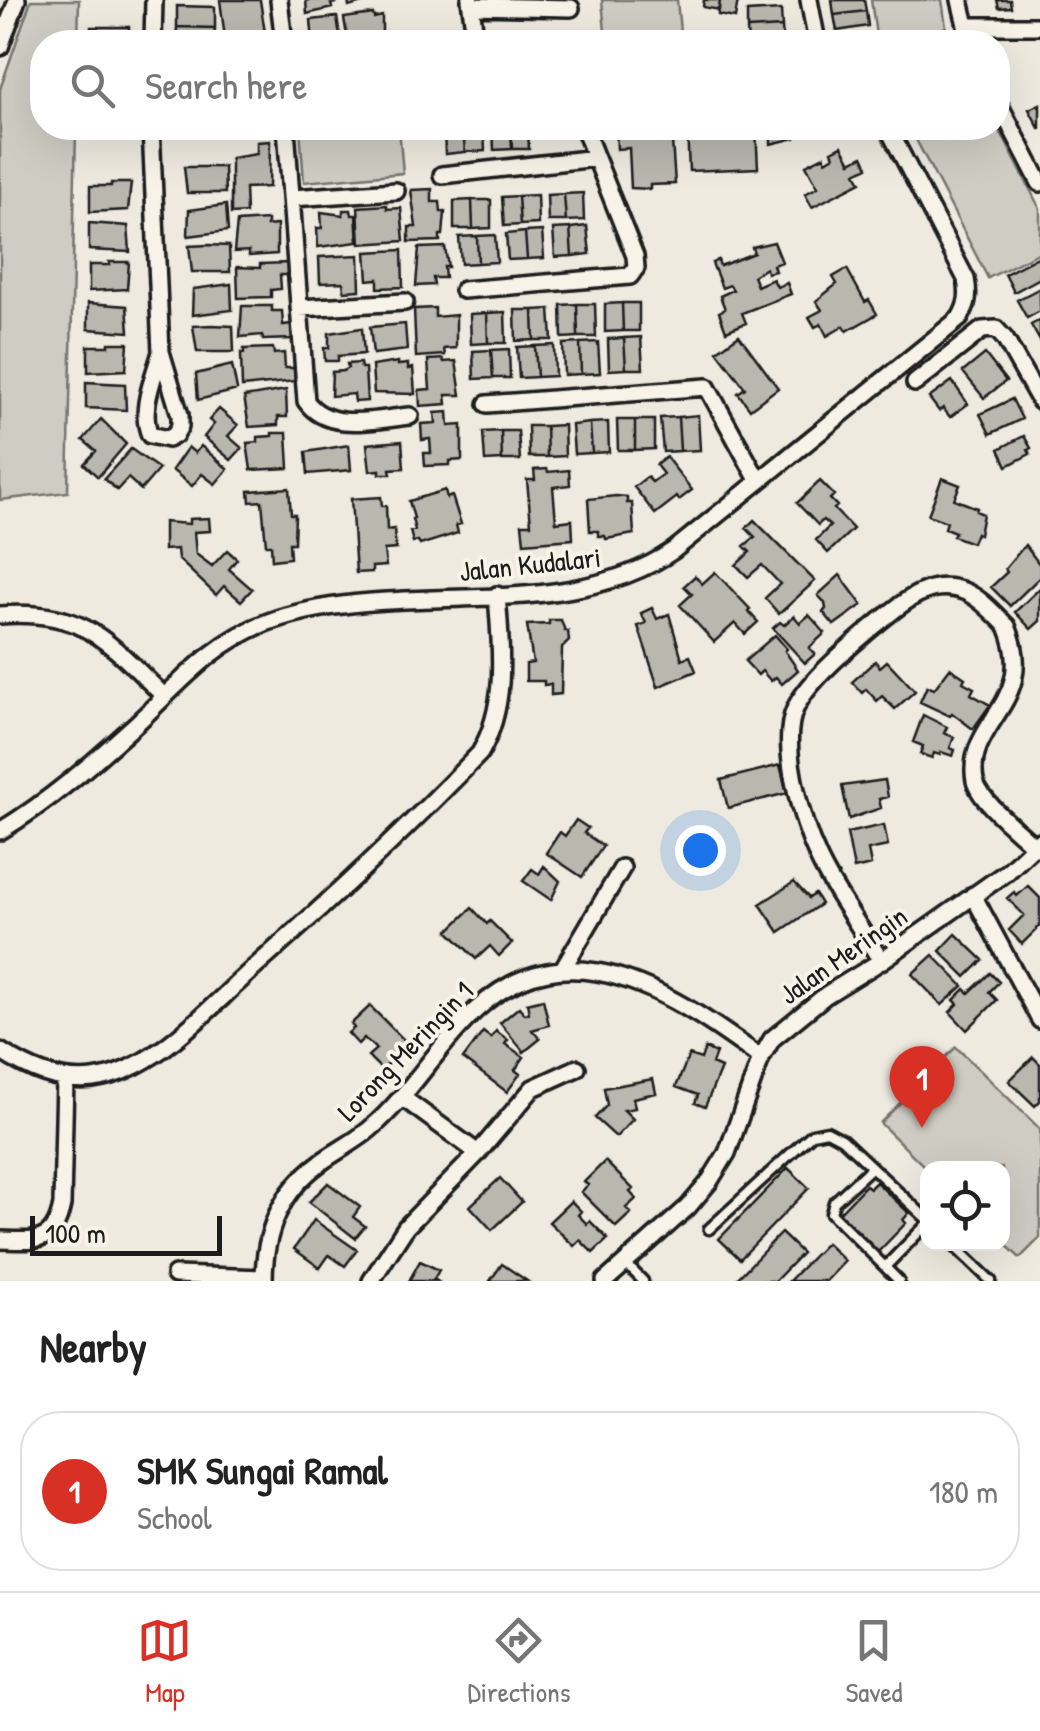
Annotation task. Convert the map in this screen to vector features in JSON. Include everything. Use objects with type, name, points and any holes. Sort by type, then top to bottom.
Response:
[{"type":"street","points":[[0,47],[17,0]]},
{"type":"street","points":[[153,30],[154,0]]},
{"type":"street","points":[[279,0],[283,30]]},
{"type":"street","points":[[809,0],[815,30]]},
{"type":"street","points":[[960,0],[967,30]]},
{"type":"street","points":[[474,30],[470,3],[571,8]]},
{"type":"street","points":[[1004,30],[1040,26]]},
{"type":"street","points":[[1010,125],[1040,182]]},
{"type":"street","points":[[152,140],[161,352],[180,415],[176,435],[168,439],[150,434],[146,427],[147,403],[161,352]]},
{"type":"street","points":[[287,140],[306,401],[319,414],[340,421],[410,416]]},
{"type":"street","points":[[463,290],[630,276],[636,268],[635,256],[589,140]]},
{"type":"street","name":"Jalan Kudalari","points":[[0,831],[59,791],[202,660],[232,638],[268,622],[349,604],[598,584],[637,573],[674,550],[960,318],[966,307],[966,279],[894,140]]},
{"type":"street","points":[[442,175],[596,158]]},
{"type":"street","points":[[292,198],[396,191]]},
{"type":"street","points":[[299,308],[405,302]]},
{"type":"street","points":[[915,383],[982,330],[996,329],[1040,400]]},
{"type":"street","points":[[488,404],[708,387],[758,480]]},
{"type":"street","points":[[881,961],[818,860],[790,753],[789,732],[794,712],[803,695],[862,636],[924,590],[956,588],[971,594],[1029,651]]},
{"type":"street","points":[[0,1051],[26,1067],[65,1080],[120,1071],[166,1045],[350,884],[480,753],[494,728],[500,700],[497,595]]},
{"type":"street","points":[[0,615],[32,613],[63,617],[106,640],[164,696]]},
{"type":"street","points":[[1026,698],[984,748],[974,776],[985,799],[1038,844]]},
{"type":"street","name":"Jalan Meringin","points":[[605,1281],[688,1207],[709,1182],[727,1154],[761,1058],[772,1039],[787,1024],[881,961],[1038,844]]},
{"type":"street","points":[[562,970],[622,868]]},
{"type":"street","points":[[973,895],[1039,1014]]},
{"type":"street","name":"Lorong Meringin 1","points":[[264,1280],[270,1228],[282,1200],[298,1180],[368,1132],[403,1098],[474,1012],[497,992],[527,976],[562,970],[594,971],[627,979],[696,1011],[761,1058]]},
{"type":"street","points":[[372,1281],[406,1227],[478,1153],[533,1088],[577,1068]]},
{"type":"street","points":[[0,1240],[43,1238],[54,1231],[59,1220],[65,1080]]},
{"type":"street","points":[[403,1098],[478,1153]]},
{"type":"street","points":[[175,1275],[264,1280]]},
{"type":"lane","points":[[710,1230],[812,1134],[827,1131],[872,1167],[920,1214]]},
{"type":"lane","points":[[872,1167],[834,1202],[831,1213],[899,1281]]},
{"type":"lane","points":[[884,1267],[920,1230]]},
{"type":"lane","points":[[959,1251],[991,1281]]},
{"type":"lane","points":[[623,1262],[643,1281]]},
{"type":"shaded area","points":[[31,0],[79,0],[78,30],[30,30],[30,140],[76,140],[68,492],[0,500],[0,89]]},
{"type":"shaded area","points":[[602,0],[677,0],[680,30],[605,30]]},
{"type":"shaded area","points":[[871,0],[942,0],[946,27],[940,30],[875,30]]},
{"type":"shaded area","points":[[301,140],[400,140],[403,173],[304,182]]},
{"type":"shaded area","points":[[916,140],[1005,140],[1040,209],[1040,252],[988,278]]},
{"type":"shaded area","points":[[956,1047],[1040,1129],[1040,1238],[1020,1258],[1010,1249],[1010,1161],[920,1162],[880,1123]]},
{"type":"building","points":[[220,0],[260,0],[265,30],[224,30]]},
{"type":"building","points":[[306,0],[336,3],[331,4],[332,8],[307,14]]},
{"type":"building","points":[[348,0],[372,0],[349,7]]},
{"type":"building","points":[[704,0],[720,0],[719,10],[703,7]]},
{"type":"building","points":[[720,0],[738,0],[735,18],[718,15]]},
{"type":"building","points":[[832,0],[864,0],[866,11],[834,15]]},
{"type":"building","points":[[997,0],[1010,0],[1011,7],[999,8]]},
{"type":"building","points":[[177,6],[215,7],[215,28],[177,27]]},
{"type":"building","points":[[781,10],[782,27],[747,29],[747,12]]},
{"type":"building","points":[[866,11],[868,26],[837,30],[834,15]]},
{"type":"building","points":[[382,16],[382,30],[346,30],[344,18]]},
{"type":"building","points":[[337,17],[339,30],[312,30],[311,20]]},
{"type":"building","points":[[91,27],[129,27],[129,30]]},
{"type":"building","points":[[177,27],[215,28],[215,30],[177,30]]},
{"type":"building","points":[[782,27],[782,30],[747,30]]},
{"type":"building","points":[[1040,104],[1040,130],[1029,109]]},
{"type":"building","points":[[444,140],[464,140],[465,152],[445,154]]},
{"type":"building","points":[[464,140],[485,140],[485,151],[465,152]]},
{"type":"building","points":[[494,140],[512,140],[512,149],[494,150]]},
{"type":"building","points":[[512,140],[529,140],[529,149],[512,149]]},
{"type":"building","points":[[616,140],[672,141],[675,184],[631,188],[629,148],[617,149]]},
{"type":"building","points":[[688,140],[757,140],[758,168],[689,171]]},
{"type":"building","points":[[270,141],[269,187],[245,188],[246,213],[231,214],[231,158],[257,154],[257,142]]},
{"type":"building","points":[[842,146],[851,162],[863,156],[868,167],[856,173],[861,182],[812,207],[805,194],[818,187],[806,165],[824,156],[826,161],[834,156],[832,151]]},
{"type":"building","points":[[184,167],[224,167],[225,193],[187,193]]},
{"type":"building","points":[[131,183],[128,210],[90,212],[90,186]]},
{"type":"building","points":[[432,189],[432,202],[440,202],[441,212],[445,212],[443,235],[440,241],[409,242],[409,227],[416,227],[411,190]]},
{"type":"building","points":[[583,193],[584,220],[566,221],[564,194]]},
{"type":"building","points":[[564,194],[566,221],[548,221],[547,195]]},
{"type":"building","points":[[537,195],[538,224],[520,225],[518,196]]},
{"type":"building","points":[[518,196],[520,225],[504,226],[502,197]]},
{"type":"building","points":[[472,200],[491,200],[491,228],[473,229]]},
{"type":"building","points":[[472,200],[473,229],[454,229],[454,201]]},
{"type":"building","points":[[226,205],[228,231],[188,236],[189,210]]},
{"type":"building","points":[[387,205],[387,209],[401,208],[404,241],[360,244],[358,207]]},
{"type":"building","points":[[343,210],[356,215],[358,242],[318,247],[321,212],[343,215]]},
{"type":"building","points":[[267,220],[267,226],[277,225],[277,254],[249,256],[249,251],[234,252],[237,222]]},
{"type":"building","points":[[89,223],[128,226],[130,252],[89,250]]},
{"type":"building","points":[[587,226],[590,254],[572,256],[570,228]]},
{"type":"building","points":[[570,228],[572,256],[555,257],[553,229]]},
{"type":"building","points":[[542,231],[544,258],[527,259],[525,232]]},
{"type":"building","points":[[525,232],[527,259],[508,260],[506,234]]},
{"type":"building","points":[[495,235],[497,262],[478,263],[477,236]]},
{"type":"building","points":[[477,236],[478,263],[461,264],[459,237]]},
{"type":"building","points":[[774,242],[782,262],[773,265],[775,271],[767,273],[766,268],[753,276],[757,286],[773,279],[777,287],[787,283],[791,294],[742,313],[746,323],[726,331],[719,312],[725,309],[720,296],[733,290],[730,285],[722,288],[712,263],[718,260],[720,266],[754,253],[752,247]]},
{"type":"building","points":[[189,246],[229,246],[230,272],[192,272]]},
{"type":"building","points":[[445,247],[445,278],[433,278],[434,285],[416,286],[419,248]]},
{"type":"building","points":[[402,250],[403,287],[378,288],[378,279],[368,280],[366,252]]},
{"type":"building","points":[[359,255],[360,290],[344,291],[343,282],[320,283],[319,257]]},
{"type":"building","points":[[1040,256],[1040,278],[1014,292],[1005,274]]},
{"type":"building","points":[[109,262],[129,262],[127,289],[89,291],[89,265],[110,265]]},
{"type":"building","points":[[288,263],[288,275],[280,275],[281,289],[271,290],[271,297],[238,298],[237,267]]},
{"type":"building","points":[[847,269],[865,302],[869,300],[877,314],[847,331],[844,326],[827,336],[821,324],[815,327],[809,317],[822,310],[816,301],[837,284],[833,277]]},
{"type":"building","points":[[231,284],[232,310],[192,315],[193,289]]},
{"type":"building","points":[[1040,288],[1040,311],[1027,318],[1017,300]]},
{"type":"building","points":[[88,303],[127,306],[129,332],[88,329]]},
{"type":"building","points":[[622,303],[639,303],[639,331],[623,331]]},
{"type":"building","points":[[622,303],[623,331],[605,332],[605,304]]},
{"type":"building","points":[[577,304],[595,304],[596,337],[578,337]]},
{"type":"building","points":[[577,304],[578,337],[562,338],[561,305]]},
{"type":"building","points":[[242,306],[272,306],[272,311],[282,311],[283,325],[292,324],[293,339],[240,337]]},
{"type":"building","points":[[435,308],[435,317],[456,315],[456,348],[444,349],[445,355],[416,357],[414,309]]},
{"type":"building","points":[[550,309],[552,340],[534,340],[533,310]]},
{"type":"building","points":[[515,310],[533,310],[534,340],[516,341]]},
{"type":"building","points":[[505,312],[506,343],[488,343],[487,313]]},
{"type":"building","points":[[487,313],[488,343],[471,344],[470,314]]},
{"type":"building","points":[[1040,320],[1040,341],[1031,325]]},
{"type":"building","points":[[405,324],[407,350],[373,354],[370,327]]},
{"type":"building","points":[[193,326],[233,326],[234,352],[197,352]]},
{"type":"building","points":[[362,328],[364,354],[325,361],[329,333]]},
{"type":"building","points":[[739,335],[778,388],[750,409],[738,393],[745,388],[717,351]]},
{"type":"building","points":[[641,337],[643,369],[626,369],[624,338]]},
{"type":"building","points":[[624,338],[626,369],[609,370],[608,339]]},
{"type":"building","points":[[598,342],[600,373],[581,374],[580,343]]},
{"type":"building","points":[[128,343],[126,370],[88,372],[88,346]]},
{"type":"building","points":[[580,343],[581,374],[564,375],[563,344]]},
{"type":"building","points":[[554,345],[555,376],[537,377],[535,346]]},
{"type":"building","points":[[535,346],[537,377],[519,378],[517,347]]},
{"type":"building","points":[[273,348],[274,354],[284,353],[285,368],[294,368],[295,381],[242,387],[244,349]]},
{"type":"building","points":[[509,349],[510,378],[493,378],[491,350]]},
{"type":"building","points":[[491,350],[493,378],[474,379],[473,351]]},
{"type":"building","points":[[985,354],[1006,381],[984,398],[963,372]]},
{"type":"building","points":[[428,360],[456,361],[461,395],[446,395],[447,404],[420,406],[419,390],[430,389]]},
{"type":"building","points":[[398,362],[413,368],[415,394],[374,393],[372,366]]},
{"type":"building","points":[[360,363],[365,368],[367,401],[355,402],[354,394],[331,396],[332,372],[343,371],[347,364]]},
{"type":"building","points":[[232,365],[237,390],[198,400],[196,374]]},
{"type":"building","points":[[952,381],[968,404],[950,417],[929,398]]},
{"type":"building","points":[[86,382],[125,384],[126,410],[86,408]]},
{"type":"building","points":[[286,390],[287,417],[278,417],[278,425],[249,427],[244,397]]},
{"type":"building","points":[[1012,399],[1022,419],[990,434],[980,414]]},
{"type":"building","points":[[219,409],[238,425],[228,436],[242,448],[231,460],[204,437],[214,424],[209,420]]},
{"type":"building","points":[[448,412],[449,426],[462,425],[462,460],[450,461],[450,465],[425,466],[424,453],[431,453],[430,439],[422,440],[421,424],[436,423],[435,413]]},
{"type":"building","points":[[698,415],[700,450],[680,451],[678,417]]},
{"type":"building","points":[[678,417],[680,451],[663,452],[660,418]]},
{"type":"building","points":[[101,419],[126,444],[98,477],[84,464],[96,451],[83,440]]},
{"type":"building","points":[[617,420],[635,420],[635,450],[618,450]]},
{"type":"building","points":[[635,420],[654,420],[654,449],[635,450]]},
{"type":"building","points":[[608,422],[609,452],[592,453],[590,423]]},
{"type":"building","points":[[590,423],[592,453],[574,454],[572,425]]},
{"type":"building","points":[[564,425],[565,456],[547,457],[546,426]]},
{"type":"building","points":[[528,426],[546,426],[547,457],[529,457]]},
{"type":"building","points":[[501,431],[518,431],[520,460],[502,460]]},
{"type":"building","points":[[501,431],[502,460],[485,461],[483,432]]},
{"type":"building","points":[[287,433],[289,468],[251,470],[247,443],[258,442],[258,437]]},
{"type":"building","points":[[1024,436],[1030,454],[1007,466],[999,449]]},
{"type":"building","points":[[402,441],[404,468],[390,469],[391,474],[370,471],[367,444]]},
{"type":"building","points":[[349,445],[351,470],[308,474],[306,452]]},
{"type":"building","points":[[201,446],[228,469],[215,484],[202,474],[192,486],[172,470],[188,447],[195,453]]},
{"type":"building","points":[[131,449],[159,469],[141,490],[128,478],[117,490],[104,479]]},
{"type":"building","points":[[666,457],[692,490],[655,514],[634,487],[647,477],[652,482],[663,474],[656,465]]},
{"type":"building","points":[[534,470],[569,470],[570,485],[553,487],[556,522],[572,520],[573,539],[524,543],[522,524],[531,524],[527,480],[535,480]]},
{"type":"building","points":[[942,478],[960,485],[954,499],[983,514],[979,535],[976,533],[972,543],[953,536],[955,532],[945,528],[947,522],[928,515]]},
{"type":"building","points":[[820,481],[834,495],[830,499],[837,506],[834,509],[853,529],[828,553],[816,540],[830,526],[823,520],[818,525],[797,503]]},
{"type":"building","points":[[289,488],[291,514],[295,514],[294,543],[289,543],[290,558],[272,560],[271,545],[266,545],[262,501],[250,502],[249,491]]},
{"type":"building","points":[[445,490],[447,498],[452,496],[461,524],[456,525],[458,533],[420,545],[413,542],[410,531],[415,530],[414,518],[409,501]]},
{"type":"building","points":[[381,497],[382,506],[386,506],[387,530],[394,529],[396,549],[384,550],[386,566],[356,573],[351,499]]},
{"type":"building","points":[[627,497],[627,503],[632,503],[634,534],[606,539],[598,536],[598,531],[590,531],[588,499]]},
{"type":"building","points":[[209,518],[210,531],[194,532],[196,554],[212,566],[227,550],[237,559],[229,569],[252,589],[241,601],[224,586],[216,595],[178,559],[177,549],[164,550],[164,522],[189,524],[189,519]]},
{"type":"building","points":[[754,520],[815,581],[779,614],[765,598],[780,584],[762,565],[748,577],[736,565],[750,552],[744,546],[755,537],[746,528]]},
{"type":"building","points":[[1025,545],[1040,565],[1040,577],[1010,606],[991,587]]},
{"type":"building","points":[[715,572],[758,622],[745,634],[735,623],[714,642],[680,605],[692,594],[684,586],[695,576],[702,584]]},
{"type":"building","points":[[840,575],[862,605],[834,625],[823,612],[825,603],[818,595]]},
{"type":"building","points":[[1040,588],[1040,621],[1031,629],[1015,612]]},
{"type":"building","points":[[652,608],[657,619],[669,614],[682,659],[690,656],[696,671],[658,687],[638,626],[646,623],[641,613]]},
{"type":"building","points":[[809,615],[825,633],[809,648],[815,654],[805,663],[773,628],[794,616],[800,623]]},
{"type":"building","points":[[549,620],[561,620],[569,641],[562,648],[561,694],[551,695],[551,684],[526,681],[526,664],[533,663],[527,625],[549,624]]},
{"type":"building","points":[[775,635],[798,670],[782,684],[776,677],[771,681],[762,671],[758,675],[745,661]]},
{"type":"building","points":[[875,661],[880,667],[887,661],[915,691],[895,709],[882,696],[877,701],[852,682]]},
{"type":"building","points":[[950,668],[974,688],[971,694],[990,705],[973,729],[952,713],[950,716],[920,702],[927,686],[934,689]]},
{"type":"building","points":[[923,715],[947,727],[944,733],[954,737],[950,748],[955,750],[953,756],[941,752],[934,753],[932,758],[920,754],[923,746],[913,742]]},
{"type":"building","points":[[780,765],[787,793],[728,808],[721,780]]},
{"type":"building","points":[[885,780],[888,797],[879,799],[881,808],[849,819],[842,786]]},
{"type":"building","points":[[576,820],[588,828],[584,833],[603,846],[582,877],[546,853],[560,832],[565,836]]},
{"type":"building","points":[[884,825],[888,846],[868,850],[871,865],[854,869],[847,833]]},
{"type":"building","points":[[544,866],[560,881],[551,900],[523,881],[532,869],[539,874]]},
{"type":"building","points":[[794,882],[809,898],[815,894],[821,904],[779,932],[760,904]]},
{"type":"building","points":[[1028,886],[1040,898],[1040,926],[1022,944],[1009,930],[1024,915],[1007,898],[1014,892],[1017,896]]},
{"type":"building","points":[[472,908],[512,943],[499,956],[490,946],[476,959],[448,931]]},
{"type":"building","points":[[956,934],[983,960],[966,977],[940,951]]},
{"type":"building","points":[[933,955],[963,986],[942,1005],[912,974]]},
{"type":"building","points":[[990,973],[999,982],[989,992],[997,1000],[967,1030],[950,1012],[958,1004],[954,1000],[965,989],[969,993]]},
{"type":"building","points":[[543,999],[549,1025],[532,1030],[540,1039],[524,1052],[500,1023],[519,1007],[529,1013],[527,1003]]},
{"type":"building","points":[[370,1006],[409,1045],[382,1070],[368,1056],[376,1049],[364,1038],[358,1044],[348,1033],[354,1028],[351,1024]]},
{"type":"building","points":[[496,1031],[508,1040],[505,1044],[524,1057],[515,1070],[520,1074],[507,1092],[463,1059],[483,1032],[491,1038]]},
{"type":"building","points":[[705,1048],[716,1053],[712,1064],[721,1068],[705,1107],[695,1103],[698,1095],[676,1087],[689,1055],[701,1059]]},
{"type":"building","points":[[1033,1057],[1040,1064],[1040,1101],[1035,1106],[1009,1081]]},
{"type":"building","points":[[653,1079],[656,1093],[633,1098],[635,1108],[624,1110],[633,1119],[616,1137],[595,1118],[607,1105],[604,1088]]},
{"type":"building","points":[[605,1161],[633,1189],[630,1192],[636,1199],[626,1208],[631,1213],[616,1227],[581,1192],[588,1185],[584,1182]]},
{"type":"building","points":[[788,1168],[809,1188],[740,1259],[719,1239]]},
{"type":"building","points":[[500,1178],[522,1202],[492,1230],[470,1206]]},
{"type":"building","points":[[876,1182],[909,1213],[903,1220],[906,1223],[877,1253],[837,1215],[866,1185],[870,1188]]},
{"type":"building","points":[[328,1183],[360,1207],[353,1217],[365,1226],[355,1238],[309,1202]]},
{"type":"building","points":[[571,1201],[581,1211],[578,1215],[608,1239],[593,1253],[580,1240],[574,1246],[549,1222]]},
{"type":"building","points":[[314,1220],[357,1250],[345,1266],[329,1255],[320,1268],[294,1249]]},
{"type":"building","points":[[781,1233],[802,1253],[775,1281],[735,1281]]},
{"type":"building","points":[[826,1243],[845,1261],[826,1281],[789,1281]]},
{"type":"building","points":[[420,1261],[439,1270],[434,1279],[437,1281],[409,1281]]},
{"type":"building","points":[[502,1264],[527,1281],[490,1281]]},
{"type":"place","name":"SMK Sungai Ramal","points":[[922,1128]]}]
